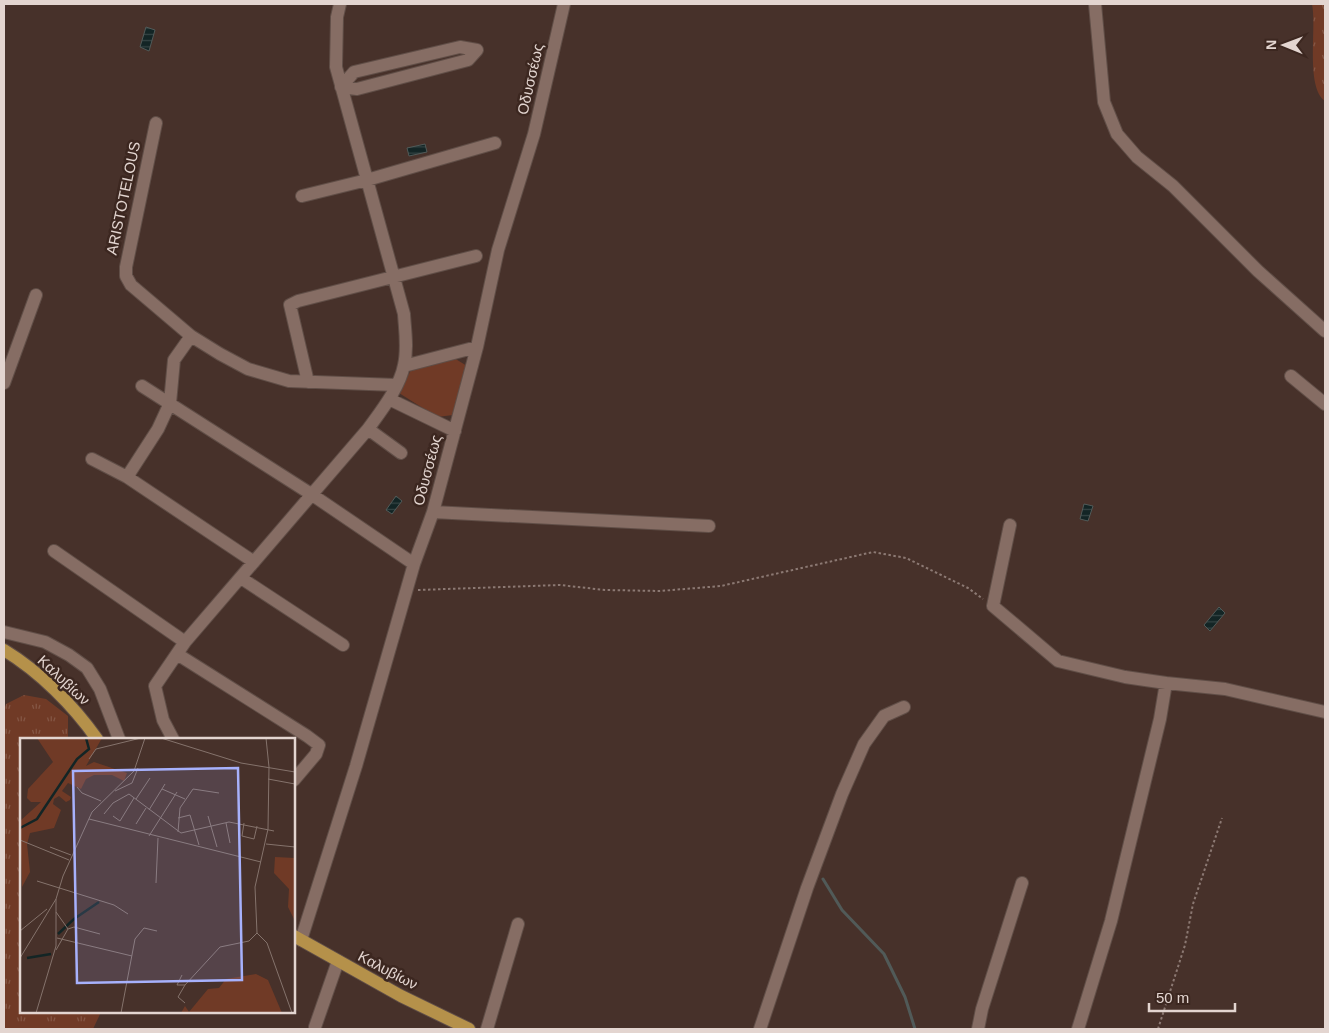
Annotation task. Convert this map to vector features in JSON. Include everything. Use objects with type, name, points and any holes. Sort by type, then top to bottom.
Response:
[{"type":"main road","name":"Καλυβίων","points":[[4,650],[42,679],[84,722],[96,738]]},
{"type":"main road","name":"Καλυβίων","points":[[297,938],[409,1000],[469,1029]]},
{"type":"street","points":[[172,738],[163,720],[154,686],[185,642],[242,578],[311,494],[368,429],[396,385],[404,366],[406,351],[404,314],[336,67],[337,17],[340,4]]},
{"type":"street","name":"Οδυσσέως","points":[[297,938],[351,784],[414,564],[433,512],[477,347],[498,250],[534,134],[564,4]]},
{"type":"street","points":[[1095,4],[1104,102],[1117,134],[1137,157],[1173,186],[1258,272],[1325,331]]},
{"type":"street","points":[[460,47],[477,50],[468,60],[357,89],[341,87],[354,72],[460,47]]},
{"type":"street","name":"ARISTOTELOUS","points":[[156,123],[126,266],[126,276],[131,285],[191,336],[248,369],[288,381],[396,385]]},
{"type":"street","points":[[302,196],[367,180],[495,143]]},
{"type":"street","points":[[308,382],[290,305],[298,301],[476,256]]},
{"type":"street","points":[[4,383],[36,295]]},
{"type":"street","points":[[127,476],[158,429],[170,404],[174,360],[191,336]]},
{"type":"street","points":[[404,366],[477,347]]},
{"type":"street","points":[[1291,376],[1325,404]]},
{"type":"street","points":[[142,386],[311,494],[414,564]]},
{"type":"street","points":[[388,399],[454,431]]},
{"type":"street","points":[[368,429],[401,453]]},
{"type":"street","points":[[92,458],[127,476],[254,562]]},
{"type":"street","points":[[433,512],[709,526]]},
{"type":"street","points":[[1010,525],[993,606],[1058,661],[1125,677],[1224,689],[1325,712]]},
{"type":"street","points":[[54,551],[185,642]]},
{"type":"street","points":[[242,578],[343,645]]},
{"type":"street","points":[[4,632],[45,642],[69,655],[87,668],[100,689],[120,738]]},
{"type":"street","points":[[177,654],[319,745],[316,754],[295,779]]},
{"type":"street","points":[[1078,1029],[1111,922],[1160,720],[1166,683]]},
{"type":"street","points":[[760,1029],[807,888],[842,794],[864,744],[884,716],[904,707]]},
{"type":"street","points":[[978,1029],[982,1009],[1022,883]]},
{"type":"street","points":[[487,1029],[518,924]]},
{"type":"street","points":[[315,1027],[338,961]]},
{"type":"path","points":[[408,590],[560,584],[605,590],[660,591],[696,589],[729,584],[873,552],[906,558],[968,588],[993,606]]},
{"type":"path","points":[[1158,1029],[1185,946],[1193,904],[1222,818]]},
{"type":"green space","points":[[1312,4],[1325,4],[1325,101],[1319,94],[1313,70]]},
{"type":"green space","points":[[454,358],[467,366],[453,415],[437,417],[399,393],[411,370]]},
{"type":"green space","points":[[24,695],[46,699],[68,716],[68,738],[20,738],[20,1013],[101,1013],[93,1029],[4,1029],[4,710],[6,704]]},
{"type":"shaded area","points":[[146,27],[155,30],[149,51],[140,47]]},
{"type":"shaded area","points":[[425,144],[427,152],[409,156],[407,148]]},
{"type":"shaded area","points":[[396,496],[402,501],[392,514],[386,510]]},
{"type":"shaded area","points":[[1084,504],[1093,506],[1088,521],[1080,519]]},
{"type":"shaded area","points":[[1219,607],[1225,613],[1210,631],[1204,625]]},
{"type":"waterway","points":[[823,879],[842,910],[884,954],[905,997],[915,1029]]}]
